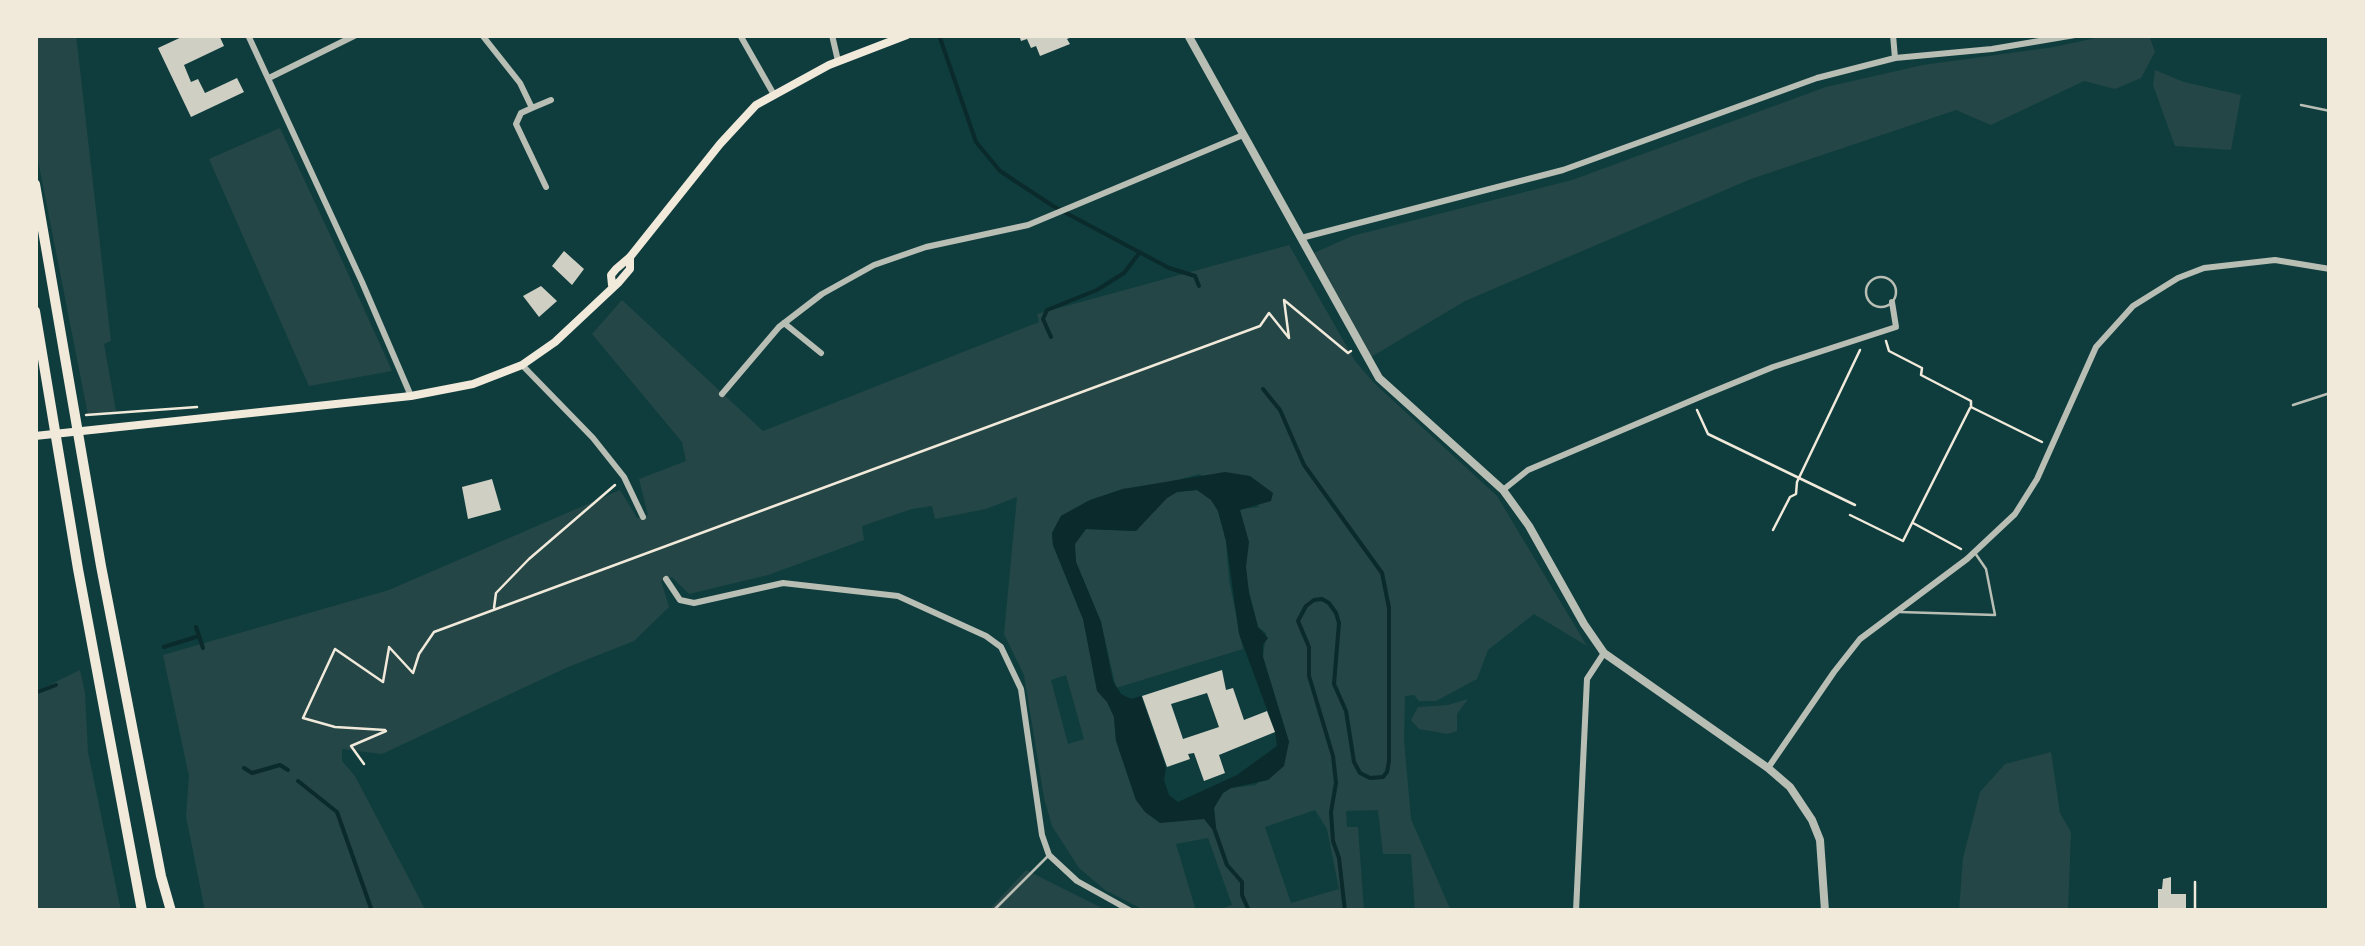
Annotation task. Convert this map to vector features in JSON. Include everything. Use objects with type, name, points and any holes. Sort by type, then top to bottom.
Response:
[{"type":"highway","points":[[35,184],[100,566],[171,911]]},
{"type":"highway","points":[[35,311],[142,911]]},
{"type":"main road","points":[[35,436],[410,396],[472,384],[522,364],[573,326],[630,269],[630,257],[740,121],[773,94],[838,62],[907,35]]},
{"type":"street","points":[[248,35],[410,396]]},
{"type":"street","points":[[268,78],[356,35]]},
{"type":"street","points":[[482,35],[520,83],[532,108]]},
{"type":"street","points":[[740,35],[773,94]]},
{"type":"street","points":[[832,35],[838,62]]},
{"type":"street","points":[[1188,35],[1379,378],[1504,490],[1530,526],[1604,653],[1768,768],[1802,802],[1820,840],[1824,911]]},
{"type":"street","points":[[1893,35],[1895,58]]},
{"type":"street","points":[[1300,239],[1563,170],[1810,80],[1895,58],[1992,49],[2075,35]]},
{"type":"street","points":[[546,187],[516,124],[520,114],[551,100]]},
{"type":"street","points":[[722,394],[784,323],[822,294],[898,255],[1041,220],[1243,135]]},
{"type":"street","points":[[1768,768],[1860,640],[1967,559],[2015,514],[2052,447],[2096,347],[2116,322],[2146,297],[2204,268],[2276,260],[2330,269]]},
{"type":"street","points":[[1504,490],[1528,470],[1773,366],[1896,327],[1892,302]]},
{"type":"street","points":[[784,323],[821,353]]},
{"type":"street","points":[[522,364],[593,438],[624,477],[643,516]]},
{"type":"street","points":[[666,579],[680,600],[694,603],[782,582],[898,596],[986,636],[1001,647],[1021,689],[1042,835],[1049,854],[1077,881],[1131,911]]},
{"type":"street","points":[[1576,911],[1587,679],[1604,653]]},
{"type":"lane","points":[[2300,105],[2330,110]]},
{"type":"lane","points":[[1878,276],[1891,280],[1896,288],[1892,302],[1879,307],[1870,303],[1865,290],[1870,281],[1878,276]]},
{"type":"lane","points":[[2294,405],[2330,392]]},
{"type":"lane","points":[[1894,612],[1995,614],[1986,569],[1975,552]]},
{"type":"lane","points":[[992,911],[1049,854]]},
{"type":"path","points":[[364,764],[351,746],[385,730],[334,727],[303,718],[334,649],[382,682],[389,647],[413,674],[419,654],[434,632],[1260,326],[1270,313],[1291,337],[1286,300],[1348,353],[1359,346]]},
{"type":"path","points":[[1850,514],[1903,541],[1972,401],[1921,375],[1922,368],[1889,351]]},
{"type":"path","points":[[1773,530],[1790,497],[1796,494],[1856,359]]},
{"type":"path","points":[[1693,400],[1708,434],[1855,505]]},
{"type":"path","points":[[1970,407],[2052,447]]},
{"type":"path","points":[[494,610],[496,593],[529,559],[624,477]]},
{"type":"path","points":[[1913,523],[1960,547],[1967,559]]},
{"type":"path","points":[[2195,882],[2195,911]]},
{"type":"shaded area","points":[[35,35],[76,35],[111,341],[104,344],[116,411],[88,415],[35,145]]},
{"type":"shaded area","points":[[2109,35],[2149,35],[2155,52],[2141,78],[2115,89],[2084,81],[1991,125],[1956,110],[1751,179],[1465,301],[1371,357],[1314,253],[1352,236],[1572,180],[1826,87],[1923,65],[2054,47]]},
{"type":"shaded area","points":[[2155,70],[2184,82],[2241,95],[2231,150],[2175,146],[2153,85]]},
{"type":"shaded area","points":[[280,128],[392,371],[309,386],[209,159]]},
{"type":"shaded area","points":[[1289,245],[1355,361],[1497,496],[1587,646],[1534,614],[1488,650],[1477,679],[1436,701],[1405,696],[1404,740],[1411,819],[1451,911],[1415,911],[1411,854],[1383,854],[1378,810],[1346,811],[1347,827],[1358,827],[1364,911],[1214,911],[1232,905],[1208,838],[1176,844],[1196,911],[1146,911],[1105,890],[1079,868],[1052,826],[1024,675],[1004,634],[1017,497],[986,509],[935,519],[932,506],[912,509],[862,526],[864,540],[768,575],[689,594],[672,577],[661,581],[669,607],[634,641],[568,667],[382,754],[342,749],[342,761],[355,776],[426,911],[205,911],[186,816],[189,776],[163,655],[389,590],[620,490],[637,518],[648,515],[639,479],[686,461],[682,442],[592,334],[622,300],[763,431],[1039,322],[1037,314]],"holes":[[[1199,474],[1260,507],[1240,509],[1247,583],[1258,627],[1266,633],[1263,657],[1289,742],[1256,785],[1223,793],[1214,807],[1212,828],[1205,819],[1136,800],[1116,740],[1114,717],[1052,533],[1061,516],[1090,500],[1123,489],[1156,486]],[[1066,675],[1084,739],[1068,744],[1051,680]],[[1315,810],[1327,829],[1339,889],[1291,903],[1265,827]]]},
{"type":"shaded area","points":[[1225,472],[1250,476],[1273,493],[1271,501],[1240,510],[1249,542],[1249,593],[1258,627],[1268,638],[1263,645],[1263,657],[1289,742],[1284,766],[1268,780],[1223,793],[1214,808],[1216,827],[1212,829],[1204,819],[1160,823],[1136,800],[1116,741],[1114,717],[1097,691],[1083,619],[1053,545],[1052,533],[1061,516],[1090,500],[1123,489]],"holes":[[[1197,490],[1211,500],[1226,541],[1239,634],[1277,746],[1237,775],[1178,802],[1169,795],[1164,780],[1166,768],[1141,696],[1131,699],[1121,694],[1113,681],[1101,622],[1076,562],[1075,544],[1086,529],[1136,531],[1177,492]]]},
{"type":"shaded area","points":[[1197,490],[1212,500],[1218,511],[1243,649],[1116,688],[1101,622],[1076,562],[1074,544],[1086,529],[1135,531],[1167,498],[1177,492]]},
{"type":"shaded area","points":[[80,670],[88,752],[121,911],[35,911],[35,692]]},
{"type":"shaded area","points":[[1468,699],[1457,714],[1457,731],[1448,734],[1419,729],[1411,720],[1418,707]]},
{"type":"shaded area","points":[[2051,752],[2060,813],[2071,832],[2068,911],[1959,911],[1963,858],[1980,792],[2005,764]]},
{"type":"shaded area","points":[[1026,870],[1108,911],[988,911]]},
{"type":"building","points":[[186,35],[219,35],[224,46],[184,65],[191,82],[198,79],[205,93],[237,78],[244,92],[191,117],[158,48]]},
{"type":"building","points":[[1019,35],[1076,35],[1067,39],[1070,44],[1040,56],[1036,46],[1031,48],[1027,39],[1021,41]]},
{"type":"building","points":[[564,251],[584,269],[572,285],[552,266]]},
{"type":"building","points":[[541,286],[557,301],[539,317],[523,296]]},
{"type":"building","points":[[492,479],[501,510],[468,519],[462,487]]},
{"type":"building","points":[[1222,670],[1226,690],[1233,688],[1244,720],[1267,711],[1275,732],[1219,755],[1225,773],[1204,781],[1194,753],[1188,754],[1190,759],[1167,767],[1142,696]],"holes":[[[1207,693],[1219,727],[1183,739],[1171,704]]]},
{"type":"building","points":[[2171,877],[2171,894],[2186,894],[2186,911],[2158,911],[2158,889],[2162,889],[2163,879]]},
{"type":"waterway","points":[[939,35],[976,142],[1000,171],[1053,206],[1169,268],[1195,276],[1199,286]]},
{"type":"waterway","points":[[1051,337],[1043,319],[1047,310],[1097,290],[1124,273],[1140,252]]},
{"type":"waterway","points":[[1263,389],[1280,410],[1304,465],[1382,573],[1389,608],[1389,761],[1383,777],[1370,778],[1360,773],[1354,762],[1346,711],[1334,684],[1339,623],[1336,613],[1329,603],[1314,600],[1298,621],[1309,647],[1309,676],[1333,756],[1333,841],[1339,858],[1345,911]]},
{"type":"waterway","points":[[196,627],[203,648]]},
{"type":"waterway","points":[[164,647],[199,636]]},
{"type":"waterway","points":[[35,693],[56,685]]},
{"type":"waterway","points":[[244,768],[252,773],[280,765],[288,770]]},
{"type":"waterway","points":[[298,781],[337,812],[372,911]]},
{"type":"waterway","points":[[1214,828],[1227,865],[1242,882],[1242,895],[1249,911]]}]
